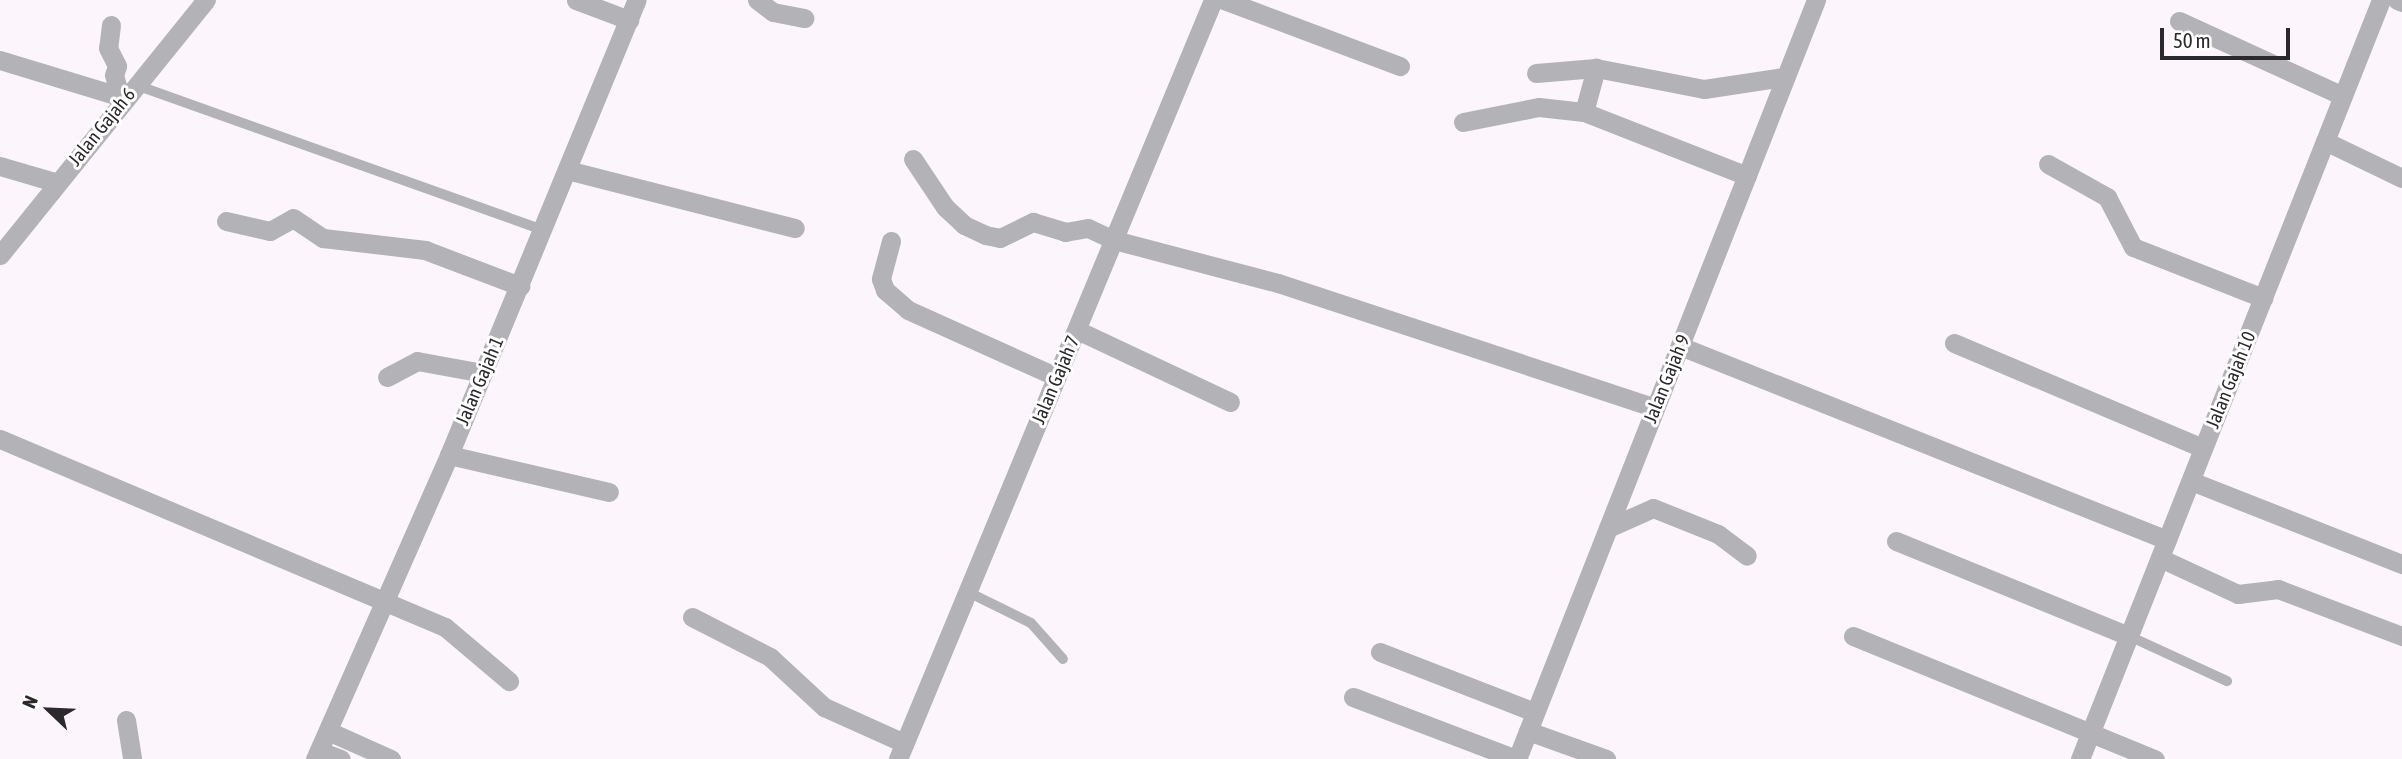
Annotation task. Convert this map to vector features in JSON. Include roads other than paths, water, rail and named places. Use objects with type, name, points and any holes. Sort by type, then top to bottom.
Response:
[{"type":"street","name":"Jalan Gajah 6","points":[[0,256],[127,92],[205,0]]},
{"type":"street","points":[[576,0],[629,20]]},
{"type":"street","name":"Jalan Gajah 1","points":[[317,755],[449,455],[637,0]]},
{"type":"street","points":[[757,0],[774,12],[804,18]]},
{"type":"street","name":"Jalan Gajah 7","points":[[901,751],[1213,0]]},
{"type":"street","points":[[1224,0],[1400,66]]},
{"type":"street","name":"Jalan Gajah 9","points":[[1516,759],[1747,176],[1783,77],[1816,0]]},
{"type":"street","name":"Jalan Gajah 10","points":[[2081,759],[2381,0]]},
{"type":"street","points":[[2179,21],[2343,96]]},
{"type":"street","points":[[111,25],[108,48],[117,66],[114,75],[127,92]]},
{"type":"street","points":[[0,60],[127,92]]},
{"type":"street","points":[[1584,112],[1596,68]]},
{"type":"street","points":[[1536,74],[1596,68],[1704,89],[1783,77]]},
{"type":"street","points":[[1463,122],[1539,107],[1584,112],[1747,176]]},
{"type":"street","points":[[2325,141],[2402,178]]},
{"type":"street","points":[[913,159],[945,207],[964,225],[985,235],[1000,239],[1033,222],[1065,232],[1085,227],[1114,240],[1278,284],[1655,408]]},
{"type":"street","points":[[2048,164],[2107,197],[2133,247],[2263,298]]},
{"type":"street","points":[[0,166],[58,183]]},
{"type":"street","points":[[567,170],[795,228]]},
{"type":"street","points":[[226,221],[270,231],[293,218],[323,238],[425,250],[520,286]]},
{"type":"street","points":[[891,241],[881,279],[885,290],[908,310],[1057,377]]},
{"type":"street","points":[[1076,330],[1230,402]]},
{"type":"street","points":[[1954,343],[2203,449]]},
{"type":"street","points":[[1680,346],[2167,540]]},
{"type":"street","points":[[387,377],[417,361],[483,373]]},
{"type":"street","points":[[0,439],[458,634],[509,681]]},
{"type":"street","points":[[449,455],[609,492]]},
{"type":"street","points":[[2190,481],[2402,564]]},
{"type":"street","points":[[1608,528],[1653,508],[1718,534],[1747,556]]},
{"type":"street","points":[[1896,541],[2129,636]]},
{"type":"street","points":[[2160,558],[2238,594],[2278,589],[2402,636]]},
{"type":"street","points":[[692,617],[770,657],[824,707],[901,751]]},
{"type":"street","points":[[1853,636],[2155,759]]},
{"type":"street","points":[[1380,652],[1535,712]]},
{"type":"street","points":[[1353,697],[1516,759]]},
{"type":"street","points":[[126,720],[132,759]]},
{"type":"street","points":[[328,731],[391,759]]},
{"type":"street","points":[[1528,731],[1606,759]]},
{"type":"street","points":[[317,755],[341,759]]},
{"type":"lane","points":[[127,92],[543,230]]},
{"type":"lane","points":[[968,592],[1031,624],[1063,659]]},
{"type":"lane","points":[[2129,636],[2227,681]]}]
